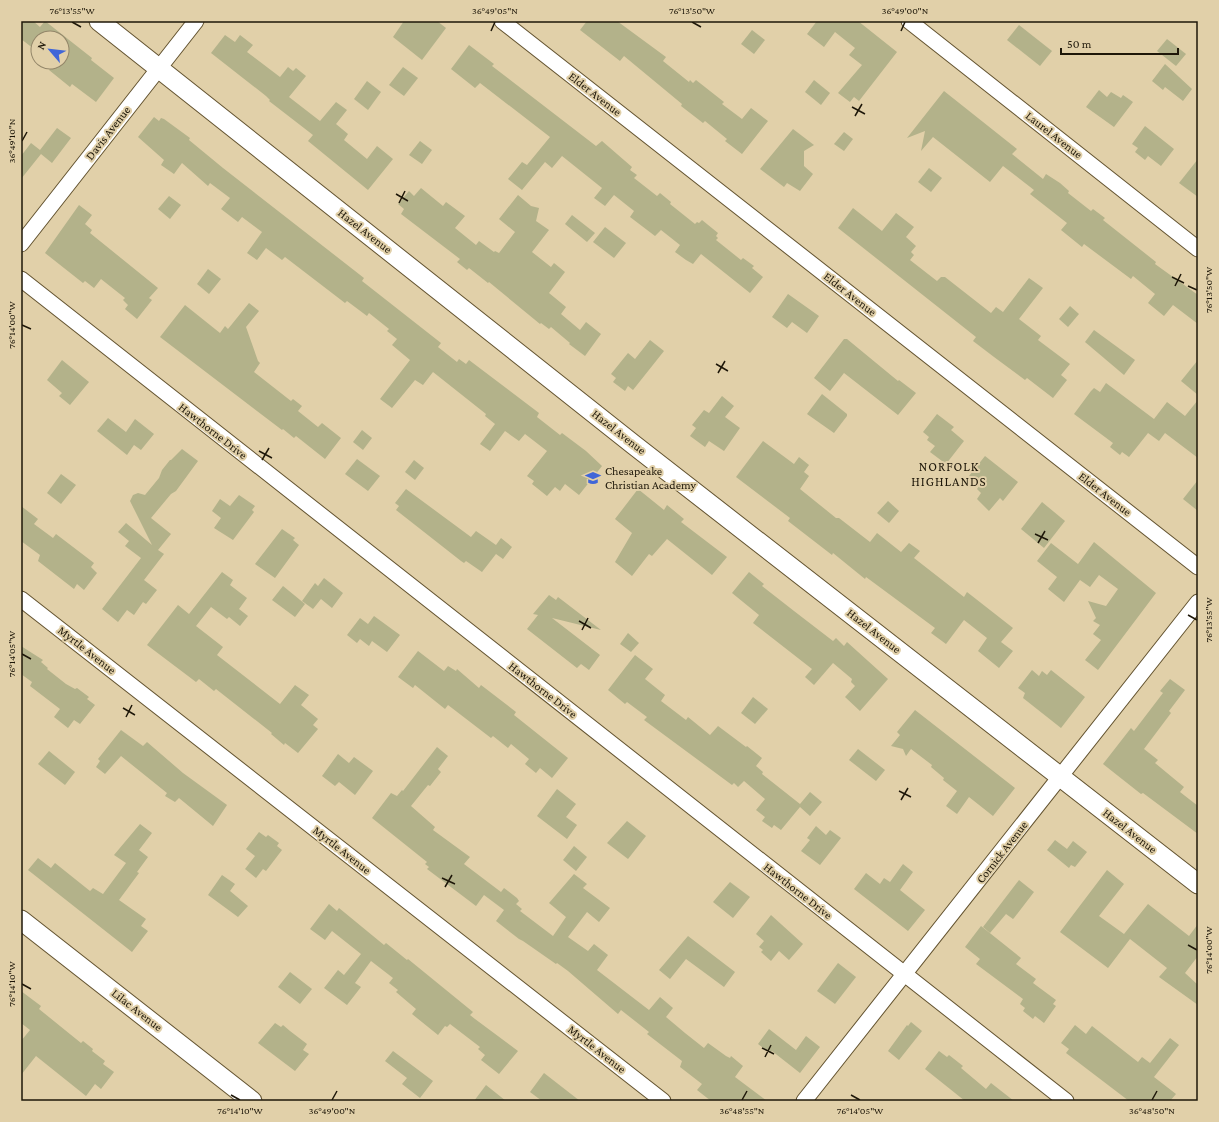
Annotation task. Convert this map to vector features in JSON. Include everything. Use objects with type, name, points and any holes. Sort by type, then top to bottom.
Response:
[{"type":"street","name":"Hazel Avenue","points":[[99,21],[634,445],[1198,884]]},
{"type":"street","name":"Davis Avenue","points":[[21,244],[196,21]]},
{"type":"street","name":"Elder Avenue","points":[[502,21],[1198,567]]},
{"type":"street","name":"Laurel Avenue","points":[[909,21],[1198,249]]},
{"type":"street","name":"Hawthorne Drive","points":[[21,279],[904,976],[1066,1101]]},
{"type":"street","name":"Myrtle Avenue","points":[[21,599],[663,1101]]},
{"type":"street","name":"Cornick Avenue","points":[[804,1101],[1062,777],[1198,602]]},
{"type":"street","name":"Lilac Avenue","points":[[21,920],[252,1101]]},
{"type":"building","points":[[21,21],[33,21],[40,27],[45,21],[56,30],[30,30],[30,46],[21,39]]},
{"type":"building","points":[[404,21],[437,21],[446,28],[422,60],[393,37]]},
{"type":"building","points":[[587,21],[617,21],[666,57],[663,61],[689,82],[690,80],[693,83],[696,80],[724,102],[722,104],[742,119],[751,108],[768,121],[742,154],[725,141],[727,139],[705,121],[703,123],[681,106],[682,104],[624,56],[620,61],[580,30]]},
{"type":"building","points":[[817,21],[858,21],[897,52],[859,101],[854,97],[850,102],[838,93],[862,65],[849,55],[855,48],[835,32],[824,47],[807,34]]},
{"type":"building","points":[[1019,25],[1052,51],[1040,66],[1007,40]]},
{"type":"building","points":[[752,30],[765,40],[754,54],[741,44]]},
{"type":"building","points":[[225,35],[235,42],[240,35],[253,45],[247,52],[280,77],[288,67],[293,71],[296,68],[306,76],[289,97],[320,121],[336,102],[347,110],[336,124],[348,134],[344,140],[367,159],[377,146],[393,159],[368,190],[308,141],[313,135],[211,53]]},
{"type":"building","points":[[1167,39],[1186,54],[1176,66],[1157,51]]},
{"type":"building","points":[[70,41],[114,78],[96,102],[72,84],[70,87],[49,70],[70,70]]},
{"type":"building","points":[[469,45],[494,64],[492,66],[596,146],[602,141],[632,167],[630,170],[637,175],[634,178],[657,196],[660,193],[671,202],[670,204],[695,224],[702,220],[718,233],[716,236],[718,238],[716,240],[741,260],[743,258],[754,266],[752,268],[763,277],[750,293],[701,254],[693,264],[686,260],[675,252],[680,245],[661,230],[655,236],[630,217],[634,211],[614,195],[605,206],[594,198],[602,188],[562,156],[552,168],[545,162],[522,190],[508,179],[522,162],[527,165],[550,137],[480,83],[475,88],[451,69]]},
{"type":"building","points":[[1165,64],[1192,89],[1183,101],[1165,87],[1163,90],[1152,81]]},
{"type":"building","points":[[403,67],[418,78],[404,96],[389,85]]},
{"type":"building","points":[[814,80],[830,93],[821,105],[805,92]]},
{"type":"building","points":[[367,81],[381,92],[368,110],[354,99]]},
{"type":"building","points":[[1099,90],[1107,97],[1111,92],[1121,98],[1123,95],[1133,102],[1114,127],[1086,107]]},
{"type":"building","points":[[944,91],[1017,149],[1012,154],[1043,179],[1046,174],[1060,183],[1069,191],[1068,193],[1091,211],[1093,209],[1105,218],[1103,220],[1156,262],[1155,264],[1198,295],[1198,324],[1173,305],[1164,316],[1148,303],[1155,294],[1133,276],[1131,279],[1084,244],[1082,247],[1061,230],[1067,223],[1030,194],[1034,190],[1003,166],[990,182],[933,137],[921,151],[925,131],[907,138]]},
{"type":"building","points":[[154,117],[159,121],[161,118],[164,119],[190,138],[189,140],[223,168],[364,278],[362,281],[441,343],[438,347],[457,362],[459,359],[466,364],[469,360],[539,413],[537,417],[560,435],[562,433],[586,451],[602,466],[579,495],[565,484],[560,491],[555,487],[547,496],[532,484],[534,481],[527,476],[547,451],[525,434],[519,441],[505,431],[490,451],[480,444],[495,424],[485,416],[486,414],[433,372],[423,385],[415,380],[392,408],[380,399],[410,360],[392,345],[397,339],[387,331],[389,329],[369,313],[367,316],[347,301],[345,303],[285,257],[282,260],[266,248],[257,260],[247,253],[262,232],[242,217],[238,222],[221,209],[230,198],[210,183],[208,186],[182,163],[174,174],[161,165],[164,160],[138,137]]},
{"type":"building","points":[[1145,126],[1174,149],[1161,166],[1148,156],[1145,160],[1135,152],[1138,148],[1132,144]]},
{"type":"building","points":[[57,128],[71,138],[52,163],[41,154],[21,179],[21,156],[31,143],[40,150]]},
{"type":"building","points":[[793,129],[814,145],[804,151],[804,166],[813,174],[800,191],[787,183],[784,187],[760,169]]},
{"type":"building","points":[[844,132],[853,139],[844,151],[834,144]]},
{"type":"building","points":[[420,141],[432,150],[422,164],[409,155]]},
{"type":"building","points":[[1198,159],[1198,197],[1179,183]]},
{"type":"building","points":[[929,168],[942,178],[931,192],[918,182]]},
{"type":"building","points":[[421,188],[443,206],[446,202],[465,216],[455,228],[476,245],[479,241],[494,252],[499,253],[515,232],[499,219],[518,195],[531,206],[539,208],[536,221],[549,230],[532,252],[551,267],[554,263],[565,272],[549,293],[566,307],[561,314],[580,330],[586,322],[601,334],[585,356],[569,344],[570,343],[551,327],[549,329],[541,323],[540,324],[489,282],[488,283],[469,268],[467,270],[457,262],[460,259],[401,214],[404,209],[398,204],[409,191],[414,196]]},
{"type":"building","points":[[169,196],[181,205],[170,219],[158,209]]},
{"type":"building","points":[[79,205],[92,215],[85,224],[92,230],[90,233],[158,288],[149,298],[152,300],[137,319],[125,309],[128,305],[123,300],[125,298],[101,279],[94,288],[85,281],[83,283],[45,253]]},
{"type":"building","points":[[853,208],[882,231],[896,213],[914,227],[906,237],[916,246],[911,252],[914,255],[910,260],[937,281],[941,277],[945,277],[991,313],[996,307],[1003,312],[1029,278],[1043,288],[1019,319],[1041,336],[1038,340],[1070,364],[1061,375],[1067,380],[1053,398],[1027,378],[1025,380],[973,341],[976,337],[838,228]]},
{"type":"building","points":[[572,215],[595,233],[587,242],[565,224]]},
{"type":"building","points":[[605,227],[626,243],[614,258],[593,242]]},
{"type":"building","points":[[208,269],[221,279],[209,294],[197,284]]},
{"type":"building","points":[[788,294],[819,316],[807,333],[792,322],[787,328],[772,317]]},
{"type":"building","points":[[249,303],[259,311],[246,327],[260,363],[254,372],[291,401],[293,399],[302,406],[298,411],[318,427],[322,423],[341,438],[325,459],[296,436],[294,438],[283,429],[282,430],[160,337],[185,305],[220,333],[225,326],[228,329]]},
{"type":"building","points":[[1070,306],[1079,314],[1068,327],[1059,319]]},
{"type":"building","points":[[1094,330],[1135,360],[1124,375],[1085,342]]},
{"type":"building","points":[[844,339],[847,339],[898,381],[899,380],[916,393],[898,415],[844,373],[830,391],[814,378]]},
{"type":"building","points":[[650,340],[664,351],[633,390],[628,386],[625,391],[613,382],[616,378],[611,374],[628,353],[635,359]]},
{"type":"building","points":[[62,360],[89,382],[70,405],[59,396],[62,393],[47,380]]},
{"type":"building","points":[[1198,360],[1198,395],[1181,381]]},
{"type":"building","points":[[1106,383],[1154,419],[1167,402],[1185,416],[1198,400],[1198,458],[1165,433],[1159,441],[1148,433],[1129,457],[1122,452],[1120,455],[1110,447],[1113,443],[1074,414],[1094,388],[1100,392]]},
{"type":"building","points":[[822,394],[847,414],[834,433],[807,414]]},
{"type":"building","points":[[722,396],[734,406],[725,417],[740,428],[724,451],[709,441],[705,447],[690,436],[696,428],[692,425],[704,410],[709,413]]},
{"type":"building","points":[[937,414],[954,427],[951,430],[964,441],[946,464],[930,452],[935,446],[927,440],[929,437],[923,432]]},
{"type":"building","points":[[108,418],[126,432],[135,419],[154,434],[141,450],[134,445],[127,455],[97,431]]},
{"type":"building","points":[[362,430],[372,438],[363,450],[353,442]]},
{"type":"building","points":[[763,441],[794,464],[799,457],[809,465],[804,472],[809,476],[800,489],[836,518],[839,518],[870,542],[877,533],[901,552],[909,543],[920,551],[914,558],[964,597],[967,592],[1013,628],[1001,642],[1013,651],[999,668],[978,651],[987,638],[964,620],[946,644],[931,633],[935,628],[866,577],[865,579],[833,553],[832,555],[788,521],[790,518],[736,477]]},
{"type":"building","points":[[182,449],[198,461],[176,491],[171,494],[151,518],[171,534],[158,550],[164,554],[144,580],[157,590],[146,604],[143,602],[134,615],[127,610],[118,622],[102,609],[141,558],[125,546],[129,541],[118,532],[126,523],[152,545],[130,501],[133,495],[138,493],[145,495],[159,478],[162,470],[170,460]]},
{"type":"building","points":[[985,456],[1018,482],[1003,501],[1000,498],[989,511],[977,499],[981,493],[977,489],[980,485],[969,476]]},
{"type":"building","points":[[357,459],[380,476],[368,491],[345,474]]},
{"type":"building","points":[[414,460],[424,468],[415,480],[405,472]]},
{"type":"building","points":[[61,474],[76,485],[61,504],[47,493]]},
{"type":"building","points":[[1198,480],[1198,511],[1183,499]]},
{"type":"building","points":[[406,489],[471,537],[476,531],[496,545],[501,538],[512,547],[503,559],[496,554],[482,572],[466,561],[464,563],[396,510],[399,506],[395,503]]},
{"type":"building","points":[[638,489],[664,510],[667,505],[684,519],[681,522],[727,557],[712,575],[667,539],[652,556],[649,554],[632,576],[615,562],[632,533],[615,519]]},
{"type":"building","points":[[239,495],[255,506],[252,510],[254,512],[233,540],[214,528],[221,518],[212,511],[220,499],[230,506]]},
{"type":"building","points":[[888,501],[899,511],[889,523],[877,513]]},
{"type":"building","points":[[1042,502],[1065,521],[1044,548],[1021,529]]},
{"type":"building","points":[[21,506],[38,519],[34,524],[53,538],[56,534],[94,563],[91,567],[97,573],[84,590],[77,584],[74,589],[38,561],[40,555],[21,541]]},
{"type":"building","points":[[282,529],[295,538],[293,540],[299,545],[275,578],[255,564]]},
{"type":"building","points":[[1094,542],[1156,593],[1098,670],[1085,660],[1101,640],[1093,634],[1100,625],[1093,621],[1096,618],[1088,601],[1106,606],[1118,589],[1099,575],[1090,587],[1080,580],[1064,602],[1048,589],[1057,577],[1037,561],[1051,543],[1078,564]]},
{"type":"building","points":[[222,572],[233,580],[230,585],[247,598],[239,609],[248,616],[240,626],[229,617],[227,619],[211,607],[196,626],[223,647],[217,655],[280,704],[295,685],[309,695],[301,705],[318,719],[313,725],[318,729],[298,753],[285,743],[284,745],[271,734],[272,733],[216,689],[214,691],[199,679],[196,682],[147,645],[178,605],[189,614]]},
{"type":"building","points":[[749,572],[764,584],[762,586],[833,641],[836,638],[844,646],[847,642],[888,679],[860,711],[845,697],[855,686],[851,682],[852,679],[833,663],[814,685],[805,677],[812,669],[753,623],[759,615],[732,593]]},
{"type":"building","points":[[324,578],[343,593],[332,608],[321,599],[313,609],[302,601],[315,583],[318,586]]},
{"type":"building","points":[[283,586],[305,604],[295,617],[272,600]]},
{"type":"building","points":[[549,595],[556,600],[558,597],[601,630],[552,618],[600,655],[589,670],[581,664],[577,668],[527,629],[538,615],[533,614]]},
{"type":"building","points":[[374,616],[400,635],[387,652],[372,641],[369,646],[360,639],[357,643],[347,635],[360,618],[368,624]]},
{"type":"building","points":[[628,633],[639,643],[631,652],[620,644]]},
{"type":"building","points":[[21,646],[43,660],[41,662],[48,668],[47,669],[66,684],[75,689],[77,688],[89,697],[87,699],[95,705],[80,724],[74,720],[68,728],[54,717],[60,709],[30,686],[32,682],[21,674]]},
{"type":"building","points":[[418,651],[444,671],[448,666],[456,671],[457,669],[479,688],[481,685],[516,712],[514,715],[568,758],[552,778],[540,768],[536,773],[525,764],[529,759],[511,744],[508,748],[493,736],[491,738],[448,705],[445,709],[415,685],[413,688],[398,677]]},
{"type":"building","points":[[635,655],[653,669],[645,679],[665,695],[661,701],[686,720],[688,717],[710,735],[718,726],[746,747],[747,746],[762,758],[756,766],[763,772],[762,774],[800,804],[810,792],[822,802],[810,816],[800,807],[781,830],[774,825],[772,828],[762,821],[765,817],[756,810],[765,799],[744,781],[738,787],[734,783],[732,785],[644,720],[647,717],[627,702],[625,704],[608,690]]},
{"type":"building","points":[[1032,670],[1039,676],[1042,671],[1047,675],[1051,670],[1085,697],[1061,728],[1023,698],[1025,693],[1018,688]]},
{"type":"building","points":[[1170,679],[1185,690],[1169,711],[1171,713],[1144,749],[1158,760],[1155,763],[1184,787],[1180,792],[1198,806],[1198,834],[1143,793],[1141,794],[1103,764],[1131,728],[1134,731],[1163,693],[1160,691]]},
{"type":"building","points":[[753,697],[768,709],[755,724],[741,713]]},
{"type":"building","points":[[915,710],[1015,788],[993,816],[969,797],[957,814],[946,806],[957,791],[943,780],[944,778],[931,767],[932,765],[911,749],[906,756],[903,749],[891,746],[900,735],[897,732]]},
{"type":"building","points":[[121,730],[143,746],[147,742],[183,773],[227,805],[213,826],[179,798],[175,802],[165,796],[167,793],[121,756],[105,774],[96,767],[100,761],[98,759]]},
{"type":"building","points":[[437,747],[448,756],[438,769],[441,772],[411,806],[435,827],[433,830],[470,857],[464,864],[501,892],[504,888],[517,898],[519,901],[516,904],[522,909],[520,911],[553,936],[566,917],[549,903],[574,874],[587,884],[583,888],[610,908],[599,922],[587,912],[568,937],[588,951],[594,944],[608,955],[597,970],[649,1010],[660,997],[673,1008],[666,1017],[704,1048],[708,1043],[726,1056],[730,1058],[731,1056],[743,1066],[735,1077],[767,1101],[711,1101],[697,1090],[702,1084],[680,1067],[682,1061],[647,1034],[649,1032],[621,1010],[618,1014],[568,971],[519,939],[496,921],[504,910],[484,895],[476,906],[427,869],[429,867],[425,864],[427,862],[372,818],[391,793],[397,796],[402,790],[403,791]]},
{"type":"building","points":[[858,749],[885,770],[876,781],[849,760]]},
{"type":"building","points":[[49,751],[75,772],[65,785],[38,764]]},
{"type":"building","points":[[338,754],[349,763],[354,757],[373,771],[355,795],[339,782],[335,786],[322,776]]},
{"type":"building","points":[[557,789],[576,804],[566,817],[577,825],[567,839],[537,816]]},
{"type":"building","points":[[627,821],[646,836],[628,859],[607,843]]},
{"type":"building","points":[[140,824],[152,833],[139,850],[148,857],[137,872],[139,873],[119,900],[146,919],[141,926],[148,931],[132,952],[28,870],[38,858],[51,868],[55,863],[90,891],[93,888],[103,894],[126,863],[114,855]]},
{"type":"building","points":[[816,826],[826,835],[830,830],[841,838],[820,865],[801,851],[810,840],[807,838]]},
{"type":"building","points":[[259,832],[266,837],[268,835],[279,843],[277,846],[282,850],[266,871],[263,869],[256,878],[245,869],[255,856],[246,849]]},
{"type":"building","points":[[1055,840],[1067,849],[1073,841],[1087,852],[1075,867],[1071,865],[1069,868],[1047,850]]},
{"type":"building","points":[[574,846],[587,857],[576,871],[563,860]]},
{"type":"building","points":[[903,864],[913,872],[900,890],[925,910],[908,931],[854,889],[866,873],[880,884],[884,878],[890,882]]},
{"type":"building","points":[[1107,870],[1124,884],[1099,916],[1124,934],[1148,904],[1189,936],[1198,924],[1198,956],[1185,973],[1198,985],[1198,1005],[1159,977],[1167,968],[1130,939],[1108,968],[1060,932]]},
{"type":"building","points":[[222,875],[235,884],[230,891],[248,906],[238,917],[208,895]]},
{"type":"building","points":[[1019,880],[1034,892],[1013,919],[1006,914],[990,933],[983,927]]},
{"type":"building","points":[[730,882],[750,897],[733,918],[713,902]]},
{"type":"building","points":[[329,904],[337,911],[339,908],[384,945],[386,943],[407,960],[408,959],[473,1012],[470,1015],[518,1051],[499,1074],[481,1060],[485,1055],[478,1049],[480,1047],[450,1024],[447,1027],[445,1026],[438,1035],[412,1014],[416,1009],[396,992],[398,990],[389,983],[393,978],[371,961],[355,983],[361,987],[347,1005],[324,988],[338,970],[344,975],[361,954],[332,931],[325,940],[310,929]]},
{"type":"building","points":[[771,915],[803,944],[789,960],[779,951],[771,961],[761,952],[763,950],[759,947],[764,941],[756,934]]},
{"type":"building","points":[[981,926],[1021,958],[1016,964],[1036,979],[1033,983],[1056,1000],[1053,1004],[1056,1006],[1044,1023],[1035,1016],[1033,1019],[1023,1011],[1025,1008],[1020,1004],[1023,999],[976,964],[980,959],[965,947]]},
{"type":"building","points":[[688,936],[735,972],[724,987],[686,959],[670,979],[659,970]]},
{"type":"building","points":[[838,963],[856,977],[835,1004],[817,991]]},
{"type":"building","points":[[290,972],[312,989],[300,1004],[278,987]]},
{"type":"building","points":[[21,991],[41,1006],[39,1009],[81,1043],[83,1041],[93,1049],[92,1051],[105,1061],[103,1064],[114,1072],[101,1089],[95,1084],[86,1096],[36,1056],[21,1075],[21,1041],[30,1030],[21,1023]]},
{"type":"building","points":[[911,1022],[922,1031],[899,1060],[888,1051],[907,1025],[908,1026]]},
{"type":"building","points":[[275,1023],[281,1027],[283,1025],[307,1044],[303,1050],[309,1054],[295,1071],[258,1043]]},
{"type":"building","points":[[1075,1025],[1086,1034],[1092,1026],[1138,1062],[1142,1057],[1150,1063],[1170,1038],[1179,1045],[1154,1077],[1176,1094],[1170,1101],[1129,1101],[1066,1053],[1069,1049],[1061,1043]]},
{"type":"building","points":[[769,1029],[796,1050],[806,1036],[820,1047],[800,1073],[772,1051],[770,1053],[758,1044]]},
{"type":"building","points":[[393,1051],[433,1081],[420,1098],[402,1084],[407,1078],[385,1061]]},
{"type":"building","points":[[939,1051],[947,1057],[949,1055],[963,1066],[961,1068],[986,1089],[991,1083],[1014,1101],[965,1101],[925,1069]]},
{"type":"building","points":[[544,1073],[580,1101],[542,1101],[530,1092]]},
{"type":"building","points":[[486,1085],[506,1101],[474,1101]]},
{"type":"place","name":"Chesapeake Christian Academy","points":[[593,478]]},
{"type":"district","name":"NORFOLK HIGHLANDS","points":[[949,474]]}]
